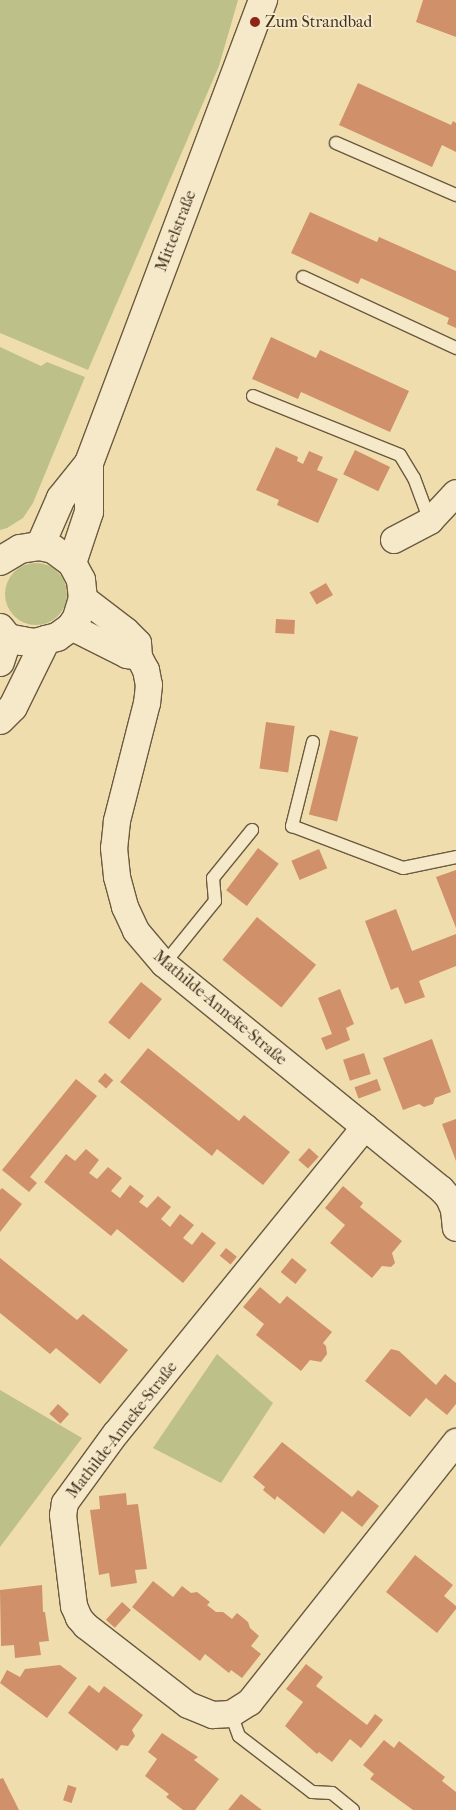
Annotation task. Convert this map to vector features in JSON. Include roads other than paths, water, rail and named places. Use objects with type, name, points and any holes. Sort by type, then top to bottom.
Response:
[{"type":"main road","name":"Mittelstraße","points":[[40,546],[61,498],[89,463],[263,0]]},
{"type":"main road","name":"Mittelstraße","points":[[72,563],[89,512],[89,463]]},
{"type":"main road","points":[[0,561],[20,548],[40,546],[53,549],[72,563],[81,580],[83,598],[77,618],[71,627],[57,637],[35,643],[3,643]]},
{"type":"main road","points":[[0,720],[13,707],[46,640]]},
{"type":"street","points":[[394,540],[430,521],[456,493]]},
{"type":"street","name":"Mathilde-Anneke-Straße","points":[[83,598],[126,631],[138,643],[139,657],[146,670],[148,685],[147,703],[117,821],[114,848],[116,877],[125,907],[136,931],[164,964],[445,1194],[454,1210],[456,1228]]},
{"type":"street","points":[[71,627],[127,655],[139,657]]},
{"type":"street","name":"Mathilde-Anneke-Straße","points":[[231,1714],[213,1715],[188,1705],[86,1626],[79,1618],[74,1606],[63,1515],[65,1503],[116,1433],[365,1127]]},
{"type":"street","points":[[231,1714],[250,1702],[456,1442]]},
{"type":"lane","points":[[336,143],[456,195]]},
{"type":"lane","points":[[303,277],[456,348]]},
{"type":"lane","points":[[253,396],[400,455],[414,478],[430,521]]},
{"type":"lane","points":[[312,742],[292,826],[402,868],[456,857]]},
{"type":"lane","points":[[164,964],[215,901],[213,878],[252,830]]},
{"type":"lane","points":[[231,1714],[238,1736],[312,1792],[332,1793],[353,1810]]},
{"type":"place","name":"Zum Strandbad","points":[[255,22]]}]
